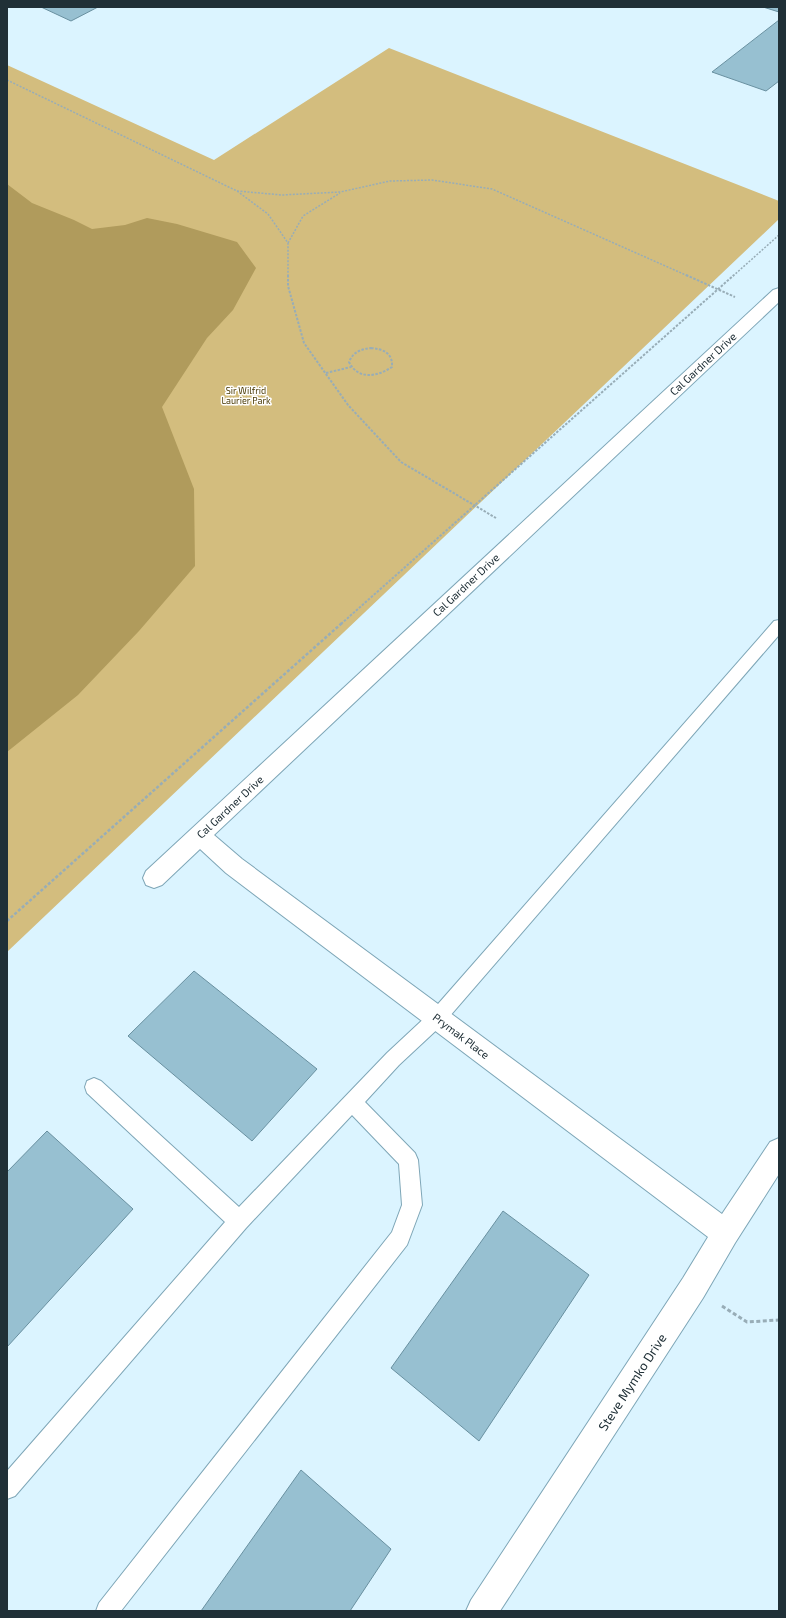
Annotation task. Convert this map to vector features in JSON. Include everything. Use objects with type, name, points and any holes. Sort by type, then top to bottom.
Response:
[{"type":"street","name":"Cal Gardner Drive","points":[[154,878],[521,533],[771,313],[779,293]]},
{"type":"street","name":"Prymak Place","points":[[200,836],[234,866],[725,1232]]},
{"type":"street","name":"Steve Mymko Drive","points":[[482,1611],[693,1288],[725,1232],[779,1151]]},
{"type":"lane","points":[[7,1488],[239,1221],[392,1059],[437,1018],[779,625]]},
{"type":"lane","points":[[94,1087],[239,1221]]},
{"type":"lane","points":[[107,1611],[400,1238],[412,1205],[408,1160],[352,1102]]},
{"type":"path","points":[[7,80],[237,191],[268,214],[288,242]]},
{"type":"path","points":[[237,191],[282,195],[340,192],[390,181],[432,180],[492,189],[771,313]]},
{"type":"path","points":[[340,192],[303,216],[288,242],[288,286],[304,343],[348,405],[402,462],[521,533]]},
{"type":"path","points":[[7,920],[779,236]]},
{"type":"path","points":[[371,348],[378,349],[389,354],[393,362],[392,367],[387,371],[374,375],[360,374],[351,367],[349,362],[353,354],[364,349],[371,348]]},
{"type":"path","points":[[326,373],[351,367]]},
{"type":"path","points":[[693,1288],[747,1322],[779,1320]]},
{"type":"green space","name":"Sir Wilfrid Laurier Park","points":[[389,48],[779,201],[779,219],[7,952],[7,65],[214,160]]},
{"type":"shaded area","points":[[7,184],[32,203],[92,229],[125,225],[147,218],[177,224],[237,242],[256,268],[233,310],[207,338],[162,407],[194,489],[195,566],[139,631],[78,695],[7,752]]},
{"type":"building","points":[[41,7],[98,7],[71,21]]},
{"type":"building","points":[[763,7],[779,7],[779,12]]},
{"type":"building","points":[[779,20],[779,81],[766,91],[712,72]]},
{"type":"building","points":[[194,971],[317,1069],[252,1141],[128,1036]]},
{"type":"building","points":[[47,1131],[133,1209],[7,1347],[7,1172]]},
{"type":"building","points":[[503,1211],[589,1275],[479,1441],[391,1368]]},
{"type":"building","points":[[301,1470],[391,1549],[350,1611],[201,1611]]}]
